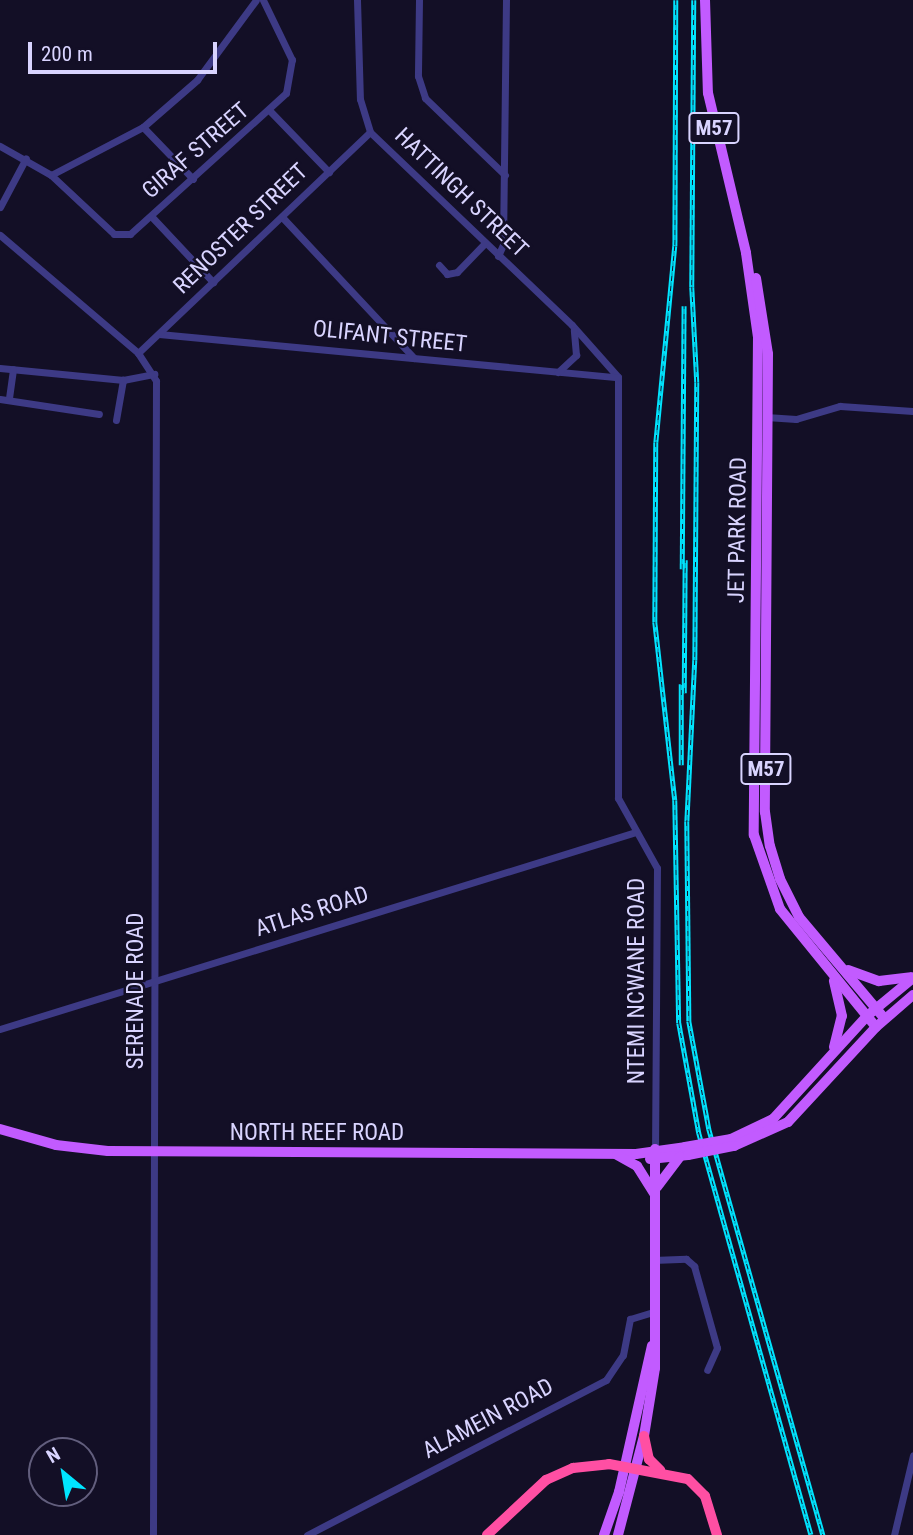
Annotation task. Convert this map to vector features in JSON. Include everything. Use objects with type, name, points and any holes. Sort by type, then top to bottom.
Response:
[{"type":"highway","points":[[644,1436],[649,1459],[663,1472]]},
{"type":"highway","points":[[487,1535],[532,1490],[562,1472],[631,1467],[688,1479],[701,1490],[717,1535]]},
{"type":"main road","name":"JET PARK ROAD","points":[[708,0],[712,87],[762,307],[769,417],[767,827],[774,862],[790,900],[841,967],[885,1018]]},
{"type":"main road","name":"JET PARK ROAD","points":[[708,0],[709,101],[746,253],[757,327],[754,835],[774,899],[876,1027]]},
{"type":"main road","points":[[841,967],[873,980],[913,977]]},
{"type":"main road","points":[[831,1054],[842,1016],[832,974]]},
{"type":"main road","points":[[876,1008],[913,977]]},
{"type":"main road","points":[[885,1018],[913,995]]},
{"type":"main road","name":"NORTH REEF ROAD","points":[[732,1142],[773,1119],[876,1008]]},
{"type":"main road","name":"NORTH REEF ROAD","points":[[0,1129],[76,1149],[155,1152],[684,1153],[732,1142],[788,1122],[885,1018]]},
{"type":"main road","points":[[611,1153],[637,1166],[654,1193]]},
{"type":"main road","points":[[654,1193],[666,1170],[684,1153]]},
{"type":"main road","name":"NTEMI NCWANE ROAD","points":[[618,1535],[652,1346],[655,1155]]},
{"type":"main road","name":"NTEMI NCWANE ROAD","points":[[604,1535],[644,1436],[655,1368],[652,1346]]},
{"type":"street","points":[[51,175],[143,127],[205,71],[256,0]]},
{"type":"street","name":"GIRAF STREET","points":[[0,146],[26,158],[51,175],[114,234],[130,234],[270,111],[289,87],[293,67],[263,0]]},
{"type":"street","name":"HATTINGH STREET","points":[[357,0],[360,99],[370,132],[572,325],[618,377]]},
{"type":"street","points":[[419,0],[418,76],[425,98],[505,175]]},
{"type":"street","points":[[498,256],[503,247],[506,0]]},
{"type":"street","points":[[270,111],[328,172]]},
{"type":"street","points":[[143,127],[193,179]]},
{"type":"street","name":"RENOSTER STREET","points":[[138,353],[370,132]]},
{"type":"street","points":[[0,207],[26,158]]},
{"type":"street","points":[[151,216],[213,282]]},
{"type":"street","points":[[282,217],[414,358]]},
{"type":"street","points":[[0,236],[138,353],[153,374],[124,380],[0,368]]},
{"type":"street","points":[[439,265],[453,274],[485,243]]},
{"type":"street","points":[[557,372],[573,360],[578,348],[572,325]]},
{"type":"street","name":"OLIFANT STREET","points":[[159,334],[618,377]]},
{"type":"street","points":[[9,398],[13,369]]},
{"type":"street","name":"SERENADE ROAD","points":[[153,374],[157,447],[153,1535]]},
{"type":"street","name":"NTEMI NCWANE ROAD","points":[[618,377],[618,798],[657,868],[655,1155]]},
{"type":"street","points":[[116,420],[124,380]]},
{"type":"street","points":[[0,400],[9,398],[56,411],[99,414]]},
{"type":"street","points":[[758,418],[796,419],[840,406],[913,411]]},
{"type":"street","name":"ATLAS ROAD","points":[[0,1029],[636,832]]},
{"type":"street","points":[[653,1260],[692,1262],[717,1348],[707,1370]]},
{"type":"street","name":"ALAMEIN ROAD","points":[[307,1535],[606,1380],[623,1355],[631,1319],[653,1312]]},
{"type":"street","points":[[894,1535],[913,1455]]},
{"type":"railway","points":[[676,0],[675,246],[656,442],[655,622],[675,800],[679,1023],[699,1133],[811,1535]]},
{"type":"railway","points":[[694,0],[692,287],[697,382],[695,660],[687,821],[689,1021],[709,1129],[823,1535]]},
{"type":"railway","points":[[682,569],[684,306]]},
{"type":"railway","points":[[684,693],[685,560]]},
{"type":"railway","points":[[681,684],[681,765]]}]
